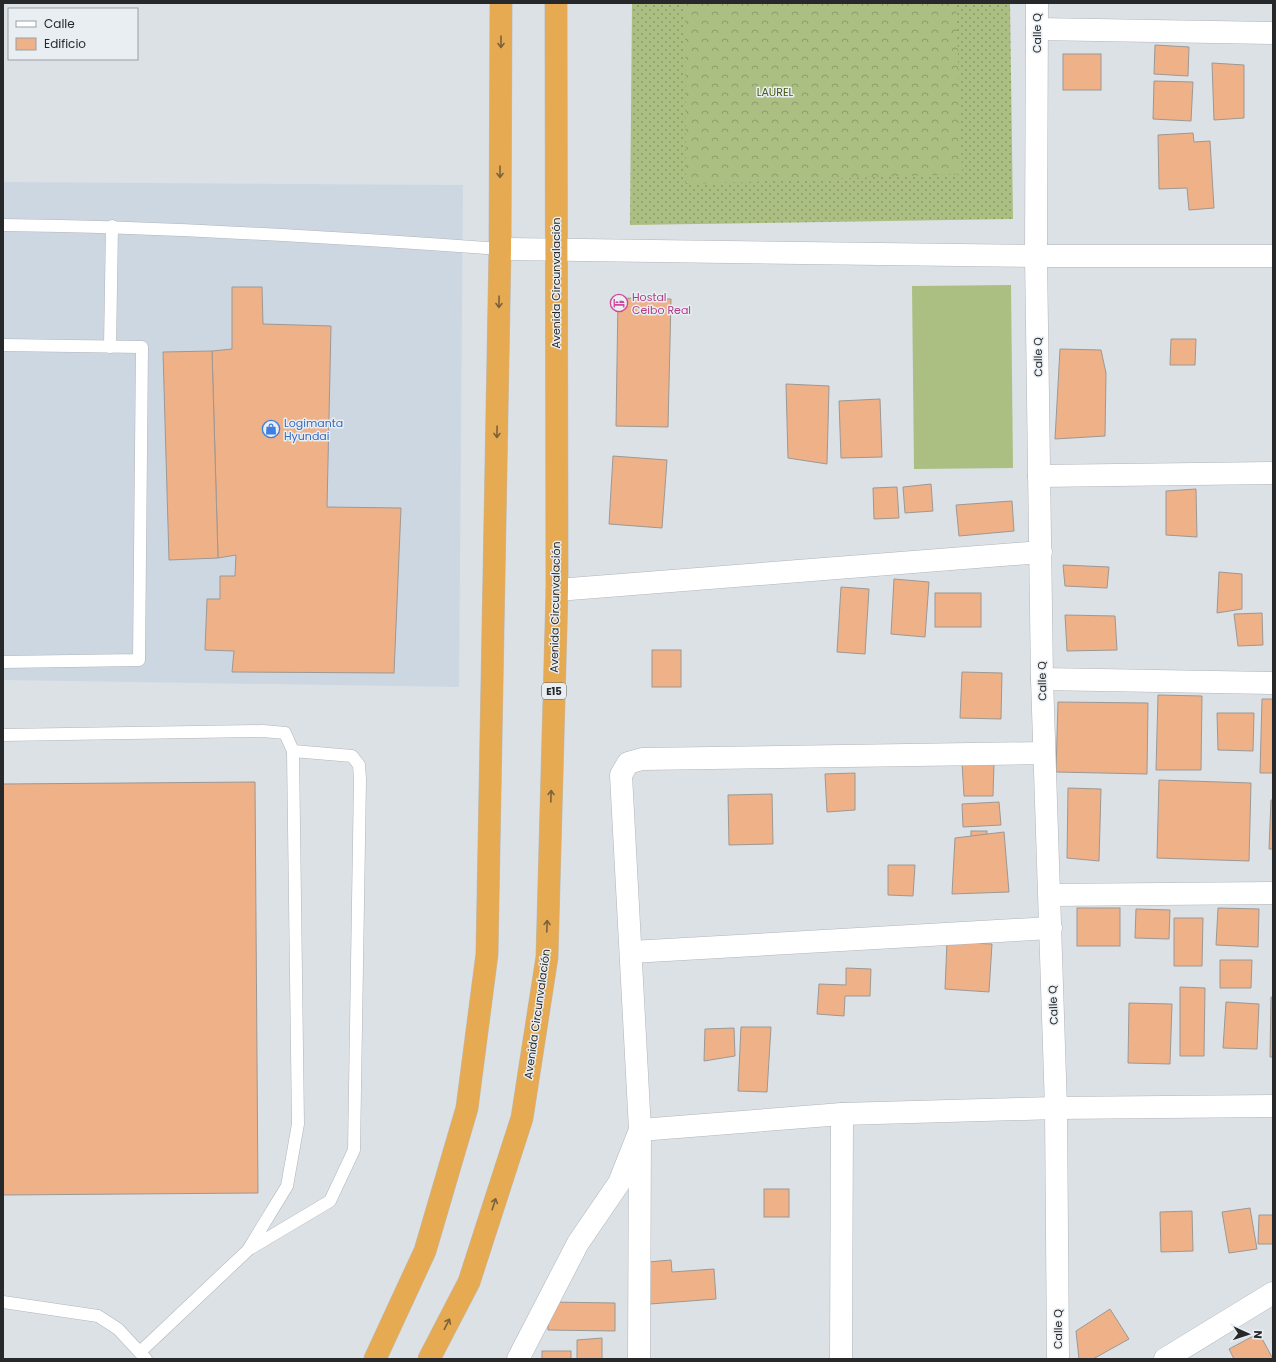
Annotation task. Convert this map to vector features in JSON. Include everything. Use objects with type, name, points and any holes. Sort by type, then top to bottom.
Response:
[{"type":"highway","points":[[375,1359],[425,1251],[467,1108],[487,954],[500,249],[501,3]]},
{"type":"highway","name":"Avenida Circunvalación","points":[[429,1359],[469,1282],[522,1118],[547,957],[557,590],[556,3]]},
{"type":"street","name":"Calle Q","points":[[1037,3],[1036,256],[1043,753],[1050,895],[1056,1108],[1058,1359]]},
{"type":"street","points":[[1037,29],[1273,33]]},
{"type":"street","points":[[500,249],[1036,256],[1273,256]]},
{"type":"street","points":[[1040,476],[1273,473]]},
{"type":"street","points":[[557,590],[1041,552]]},
{"type":"street","points":[[1042,679],[1273,683]]},
{"type":"street","points":[[639,1359],[640,1130],[621,775],[628,763],[642,759],[1043,753]]},
{"type":"street","points":[[1050,895],[1273,893]]},
{"type":"street","points":[[631,952],[1051,928]]},
{"type":"street","points":[[640,1130],[842,1114],[1056,1108],[1273,1106]]},
{"type":"street","points":[[841,1359],[842,1114]]},
{"type":"street","points":[[518,1359],[578,1243],[619,1183],[640,1130]]},
{"type":"street","points":[[1165,1359],[1273,1293]]},
{"type":"lane","points":[[3,224],[112,226],[358,238],[500,249]]},
{"type":"lane","points":[[110,347],[112,226]]},
{"type":"lane","points":[[3,345],[142,347],[139,660],[3,662]]},
{"type":"lane","points":[[3,735],[263,731],[285,734],[293,751],[298,1124],[287,1186],[248,1250],[143,1356],[118,1329],[98,1316],[3,1302]]},
{"type":"lane","points":[[248,1250],[330,1201],[354,1150],[359,765],[352,756],[293,751]]},
{"type":"shaded area","points":[[3,182],[463,185],[459,687],[3,680]]},
{"type":"green space","points":[[632,3],[1010,3],[1013,219],[630,225]]},
{"type":"green space","name":"LAUREL","points":[[685,3],[956,3],[962,174],[686,184]]},
{"type":"green space","points":[[1011,285],[1013,468],[914,469],[912,286]]},
{"type":"building","points":[[1155,45],[1189,47],[1188,76],[1154,74]]},
{"type":"building","points":[[1063,54],[1101,54],[1101,90],[1063,90]]},
{"type":"building","points":[[1212,63],[1244,65],[1244,118],[1214,120]]},
{"type":"building","points":[[1154,81],[1193,82],[1191,121],[1153,119]]},
{"type":"building","points":[[1193,133],[1194,142],[1210,141],[1214,208],[1189,210],[1187,188],[1159,189],[1158,135]]},
{"type":"building","name":"Logimanta Hyundai","points":[[232,287],[262,287],[263,324],[331,326],[327,507],[401,508],[394,673],[232,672],[234,651],[205,650],[207,599],[220,599],[220,576],[235,576],[236,555],[218,558],[212,351],[232,349]]},
{"type":"building","points":[[618,298],[671,299],[668,427],[616,426]]},
{"type":"building","points":[[1171,339],[1196,339],[1195,365],[1170,365]]},
{"type":"building","points":[[1060,349],[1101,350],[1106,373],[1105,436],[1055,439]]},
{"type":"building","points":[[212,351],[218,558],[169,560],[163,352]]},
{"type":"building","points":[[786,384],[829,386],[827,464],[788,458]]},
{"type":"building","points":[[880,399],[882,457],[841,458],[839,401]]},
{"type":"building","points":[[613,456],[667,460],[662,528],[609,524]]},
{"type":"building","points":[[931,484],[933,511],[905,513],[903,487]]},
{"type":"building","points":[[897,487],[899,518],[874,519],[873,488]]},
{"type":"building","points":[[1196,489],[1197,537],[1166,535],[1166,491]]},
{"type":"building","points":[[1012,501],[1014,531],[959,536],[956,505]]},
{"type":"building","points":[[1063,565],[1109,567],[1107,588],[1065,586]]},
{"type":"building","points":[[1219,572],[1242,574],[1242,609],[1217,613]]},
{"type":"building","points":[[894,579],[929,582],[925,637],[891,634]]},
{"type":"building","points":[[841,587],[869,589],[865,654],[837,652]]},
{"type":"building","points":[[935,593],[981,593],[981,627],[935,627]]},
{"type":"building","points":[[1262,613],[1263,645],[1238,646],[1234,614]]},
{"type":"building","points":[[1065,615],[1115,616],[1117,650],[1067,651]]},
{"type":"building","points":[[652,650],[681,650],[681,687],[652,687]]},
{"type":"building","points":[[962,672],[1002,673],[1001,719],[960,718]]},
{"type":"building","points":[[1158,695],[1202,696],[1201,770],[1156,770]]},
{"type":"building","points":[[1262,699],[1273,699],[1273,773],[1260,773]]},
{"type":"building","points":[[1058,702],[1148,703],[1147,774],[1056,772]]},
{"type":"building","points":[[1217,713],[1254,713],[1253,751],[1218,750]]},
{"type":"building","points":[[962,763],[994,763],[993,796],[964,796]]},
{"type":"building","points":[[855,773],[855,810],[827,812],[825,774]]},
{"type":"building","points":[[1159,780],[1251,783],[1249,861],[1157,858]]},
{"type":"building","points":[[255,782],[258,1193],[3,1195],[3,784]]},
{"type":"building","points":[[1068,788],[1101,789],[1099,861],[1067,858]]},
{"type":"building","points":[[772,794],[773,844],[729,845],[728,795]]},
{"type":"building","points":[[1271,800],[1273,800],[1273,849],[1269,849]]},
{"type":"building","points":[[999,802],[1001,825],[963,827],[962,804]]},
{"type":"building","points":[[971,831],[987,831],[987,859],[971,859]]},
{"type":"building","points":[[1004,832],[1009,892],[952,894],[955,838]]},
{"type":"building","points":[[888,865],[915,865],[913,896],[888,895]]},
{"type":"building","points":[[1077,908],[1120,908],[1120,946],[1077,946]]},
{"type":"building","points":[[1218,908],[1259,909],[1258,947],[1216,945]]},
{"type":"building","points":[[1136,909],[1170,910],[1169,939],[1135,938]]},
{"type":"building","points":[[1174,918],[1203,918],[1202,966],[1174,966]]},
{"type":"building","points":[[947,942],[992,944],[989,992],[945,989]]},
{"type":"building","points":[[1220,960],[1252,960],[1251,988],[1220,988]]},
{"type":"building","points":[[846,968],[871,969],[870,996],[845,996],[844,1016],[817,1014],[819,984],[846,985]]},
{"type":"building","points":[[1180,987],[1205,988],[1204,1056],[1180,1056]]},
{"type":"building","points":[[1271,997],[1273,997],[1273,1057],[1270,1057]]},
{"type":"building","points":[[1226,1002],[1259,1004],[1257,1049],[1223,1048]]},
{"type":"building","points":[[1129,1003],[1172,1004],[1170,1064],[1128,1063]]},
{"type":"building","points":[[741,1027],[771,1027],[767,1092],[738,1091]]},
{"type":"building","points":[[734,1028],[735,1056],[704,1061],[705,1029]]},
{"type":"building","points":[[764,1189],[789,1189],[789,1217],[764,1217]]},
{"type":"building","points":[[1250,1208],[1257,1249],[1229,1253],[1222,1212]]},
{"type":"building","points":[[1192,1211],[1193,1251],[1161,1252],[1160,1212]]},
{"type":"building","points":[[1259,1215],[1273,1215],[1273,1244],[1258,1244]]},
{"type":"building","points":[[671,1260],[672,1272],[714,1269],[716,1299],[650,1304],[648,1262]]},
{"type":"building","points":[[548,1302],[615,1303],[615,1331],[548,1330]]},
{"type":"building","points":[[1110,1309],[1129,1339],[1093,1359],[1079,1359],[1076,1331]]},
{"type":"building","points":[[1259,1333],[1273,1359],[1234,1359],[1229,1349]]},
{"type":"building","points":[[602,1338],[602,1359],[577,1359],[577,1340]]},
{"type":"building","points":[[542,1351],[571,1351],[571,1359],[542,1359]]},
{"type":"place","name":"Hostal Ceibo Real","points":[[619,303]]},
{"type":"place","name":"Logimanta Hyundai","points":[[271,429]]}]
